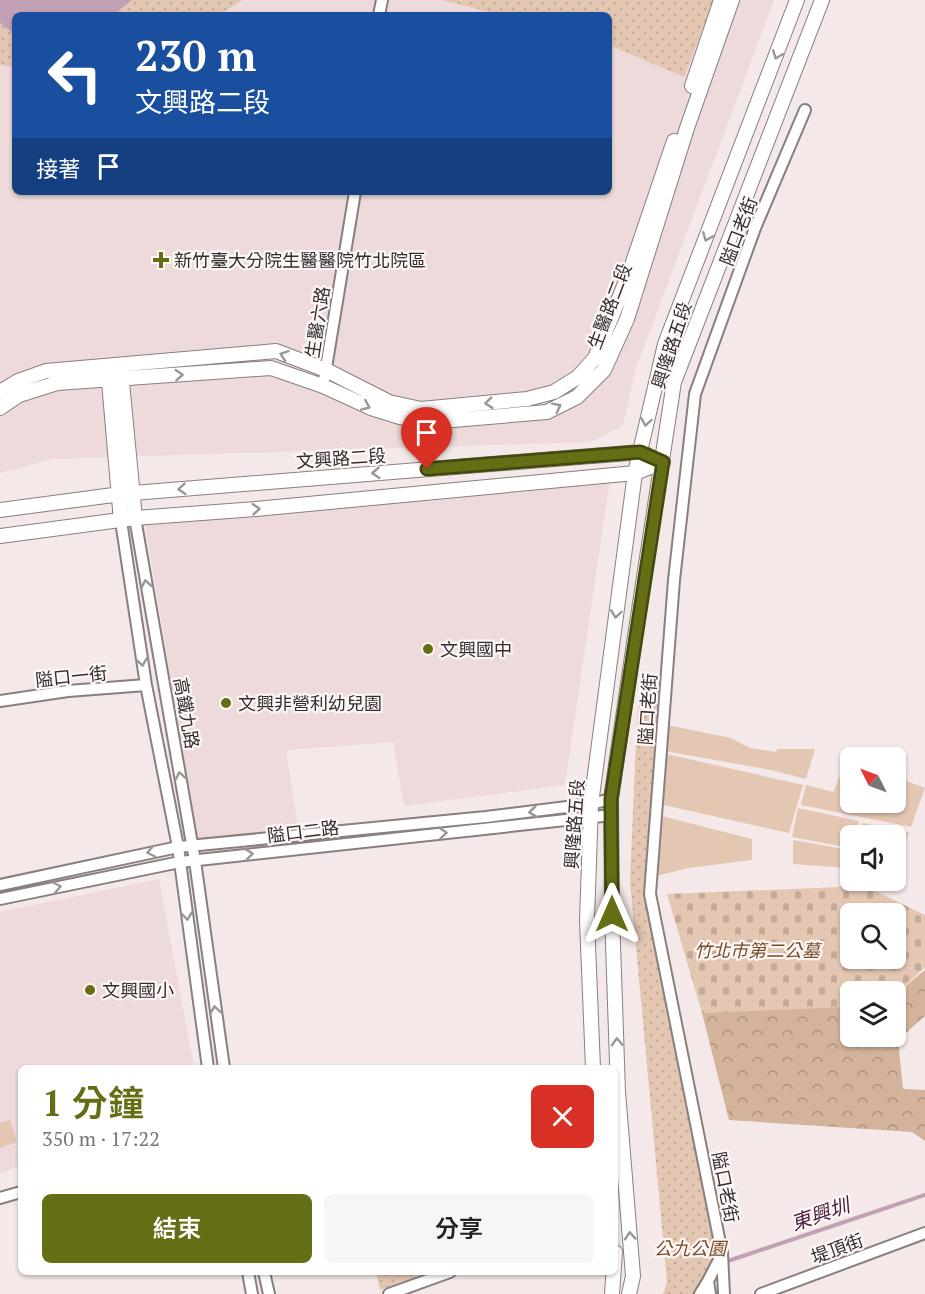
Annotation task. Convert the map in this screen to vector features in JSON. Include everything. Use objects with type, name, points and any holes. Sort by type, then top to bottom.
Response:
[{"type":"street","name":"生醫路二段","points":[[112,374],[121,364],[276,351],[326,370],[389,402],[421,410],[527,399],[554,392],[578,377],[595,358],[630,271],[721,0]]},
{"type":"street","name":"生醫路二段","points":[[112,374],[272,368],[323,386],[371,408],[400,417],[430,422],[547,412],[577,397],[604,370],[627,319],[687,128],[732,0]]},
{"type":"street","name":"興隆路五段","points":[[593,1065],[586,920],[591,811],[635,473],[650,398],[664,344],[797,0]]},
{"type":"street","name":"興隆路五段","points":[[616,1065],[611,799],[674,382],[822,0]]},
{"type":"street","name":"隘口老街","points":[[724,1294],[722,1253],[650,894],[674,580],[695,394],[755,228],[805,111]]},
{"type":"street","name":"生醫六路","points":[[323,386],[355,195]]},
{"type":"street","points":[[0,392],[18,381],[46,371],[112,374]]},
{"type":"street","points":[[0,408],[19,395],[57,383],[112,374]]},
{"type":"street","name":"高鐵九路","points":[[112,374],[127,494],[146,685],[180,862],[208,1065]]},
{"type":"street","name":"文興路二段","points":[[0,510],[127,494],[640,452],[663,462]]},
{"type":"street","points":[[0,536],[128,520],[635,473],[663,462]]},
{"type":"street","name":"高鐵九路","points":[[128,520],[195,861],[224,1065]]},
{"type":"street","name":"隘口一街","points":[[0,701],[68,691],[146,685]]},
{"type":"street","name":"隘口二路","points":[[0,899],[180,862],[591,811],[611,799]]},
{"type":"street","name":"隘口二路","points":[[0,885],[177,847],[591,811],[612,815]]},
{"type":"street","name":"興隆路五段","points":[[618,1104],[633,1276],[629,1294]]},
{"type":"street","points":[[0,1198],[18,1193]]},
{"type":"street","name":"堤頂街","points":[[761,1294],[925,1233]]},
{"type":"street","points":[[700,1294],[722,1253]]},
{"type":"street","points":[[249,1275],[252,1294]]},
{"type":"street","points":[[265,1275],[269,1294]]},
{"type":"street","points":[[389,1294],[442,1275]]},
{"type":"street","points":[[612,1294],[613,1275]]},
{"type":"street","points":[[708,1281],[710,1294]]},
{"type":"shaded area","points":[[0,0],[774,0],[635,371],[623,425],[591,442],[52,459],[0,473]]},
{"type":"shaded area","points":[[0,0],[132,0],[117,12],[12,12],[12,32],[0,23]]},
{"type":"shaded area","name":"文興國中","points":[[610,479],[565,785],[404,806],[393,742],[286,750],[298,827],[190,845],[167,656],[144,519]]},
{"type":"shaded area","name":"文興國小","points":[[159,879],[193,1065],[18,1065],[18,1167],[0,1173],[0,912]]},
{"type":"green space","points":[[0,0],[242,0],[224,12],[12,12],[12,67],[0,65]]},
{"type":"green space","points":[[441,0],[714,0],[684,77],[612,46],[612,12],[489,12]]},
{"type":"green space","name":"公九公園","points":[[655,685],[660,688],[661,697],[658,704],[646,896],[718,1255],[694,1294],[663,1294],[667,1282],[630,882],[637,716],[641,694]]},
{"type":"green space","points":[[662,724],[731,738],[750,748],[776,752],[777,749],[815,749],[806,779],[771,770],[659,750]]},
{"type":"green space","points":[[658,752],[803,785],[789,833],[655,803]]},
{"type":"green space","points":[[840,776],[840,813],[801,805],[806,785],[833,792]]},
{"type":"green space","points":[[906,781],[925,788],[911,827],[841,813],[906,813]]},
{"type":"green space","points":[[798,808],[859,821],[858,825],[840,825],[840,846],[792,837]]},
{"type":"green space","points":[[654,814],[752,839],[752,860],[688,868],[649,878]]},
{"type":"green space","points":[[793,840],[840,848],[840,867],[793,864]]},
{"type":"green space","name":"竹北市第二公墓","points":[[840,887],[840,891],[875,891],[900,903],[840,903],[840,969],[906,969],[906,906],[925,915],[925,967],[906,985],[906,981],[840,981],[840,1007],[702,1013],[667,894]]},
{"type":"green space","points":[[925,970],[925,1016],[906,1033],[906,986]]},
{"type":"green space","points":[[840,1003],[840,1047],[899,1047],[903,1089],[925,1090],[925,1141],[912,1132],[729,1120],[702,1013]]},
{"type":"green space","points":[[10,1120],[17,1142],[0,1148],[0,1123]]},
{"type":"green space","points":[[377,1275],[420,1275],[380,1290]]},
{"type":"waterway","name":"東興圳","points":[[725,1262],[925,1195]]},
{"type":"place","name":"新竹臺大分院生醫醫院竹北院區","points":[[161,260]]},
{"type":"place","name":"文興國中","points":[[428,649]]},
{"type":"place","name":"文興非營利幼兒園","points":[[226,703]]},
{"type":"place","name":"文興國小","points":[[90,990]]},
{"type":"route","points":[[427,469],[640,452],[663,462],[611,799],[612,914]]}]
